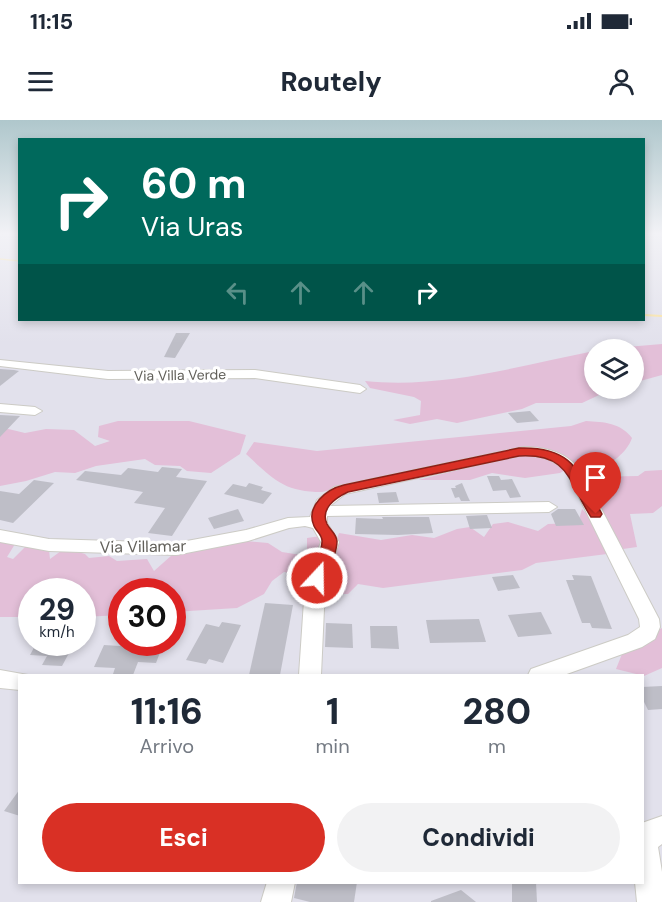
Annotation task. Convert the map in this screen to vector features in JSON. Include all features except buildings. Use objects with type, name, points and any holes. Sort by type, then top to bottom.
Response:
[{"type":"street","name":"Via Villa Verde","points":[[0,363],[108,375],[255,374],[360,389]]},
{"type":"street","points":[[0,408],[35,411]]},
{"type":"street","points":[[310,674],[315,586],[330,542],[319,517],[328,497],[340,490],[519,452],[544,453],[564,461],[574,472],[651,627],[648,634],[635,641],[542,674]]},
{"type":"street","name":"Via Villamar","points":[[0,536],[49,545],[176,549],[248,535],[288,523],[319,517],[549,507]]},
{"type":"street","points":[[0,679],[18,681]]},
{"type":"street","points":[[652,902],[644,844],[650,834],[662,830]]},
{"type":"street","points":[[276,902],[280,884]]},
{"type":"shaded area","points":[[662,344],[662,375],[644,380],[644,346]]},
{"type":"shaded area","points":[[584,353],[584,399],[591,399],[582,403],[536,403],[522,409],[457,423],[437,419],[410,424],[393,420],[420,415],[421,401],[414,397],[370,388],[365,381],[423,382],[509,369]]},
{"type":"shaded area","points":[[118,421],[189,421],[246,435],[240,454],[211,473],[187,471],[180,466],[155,465],[145,459],[96,466],[75,473],[55,472],[0,486],[0,427],[25,433],[46,429],[74,430],[95,446],[110,441],[98,437],[99,426]]},
{"type":"shaded area","points":[[586,421],[617,426],[632,438],[620,456],[592,470],[579,468],[566,457],[556,453],[525,448],[322,492],[288,487],[272,477],[246,454],[254,442],[317,451],[571,426]]},
{"type":"shaded area","points":[[521,454],[548,456],[567,469],[560,473],[525,478],[492,473],[470,480],[418,480]]},
{"type":"shaded area","points":[[662,470],[662,506],[653,513],[630,514],[637,547],[623,549],[584,477],[638,476],[645,471]]},
{"type":"shaded area","points":[[582,509],[592,519],[607,554],[536,563],[522,570],[383,588],[358,584],[348,594],[335,594],[320,588],[339,533],[381,540],[412,535],[434,538],[457,529],[470,527],[484,537],[493,524],[508,522],[538,531],[548,524],[578,523]]},
{"type":"shaded area","points":[[321,536],[325,542],[312,576],[284,572],[272,581],[264,594],[237,608],[186,611],[186,578],[108,578],[108,616],[96,616],[96,578],[18,578],[18,617],[0,617],[0,541],[15,544],[7,557],[13,559],[26,546],[49,550],[50,559],[65,548],[85,554],[89,558],[109,556],[117,561],[147,559],[154,571],[172,555],[246,541],[268,543],[282,552],[307,556],[307,538]]},
{"type":"shaded area","points":[[662,628],[662,668],[644,676],[644,674],[616,669],[622,654]]},
{"type":"waterway","points":[[645,315],[662,316]]},
{"type":"route","points":[[317,578],[330,542],[330,538],[320,524],[318,514],[330,495],[344,489],[532,451],[549,454],[564,461],[574,472],[596,514]]}]
